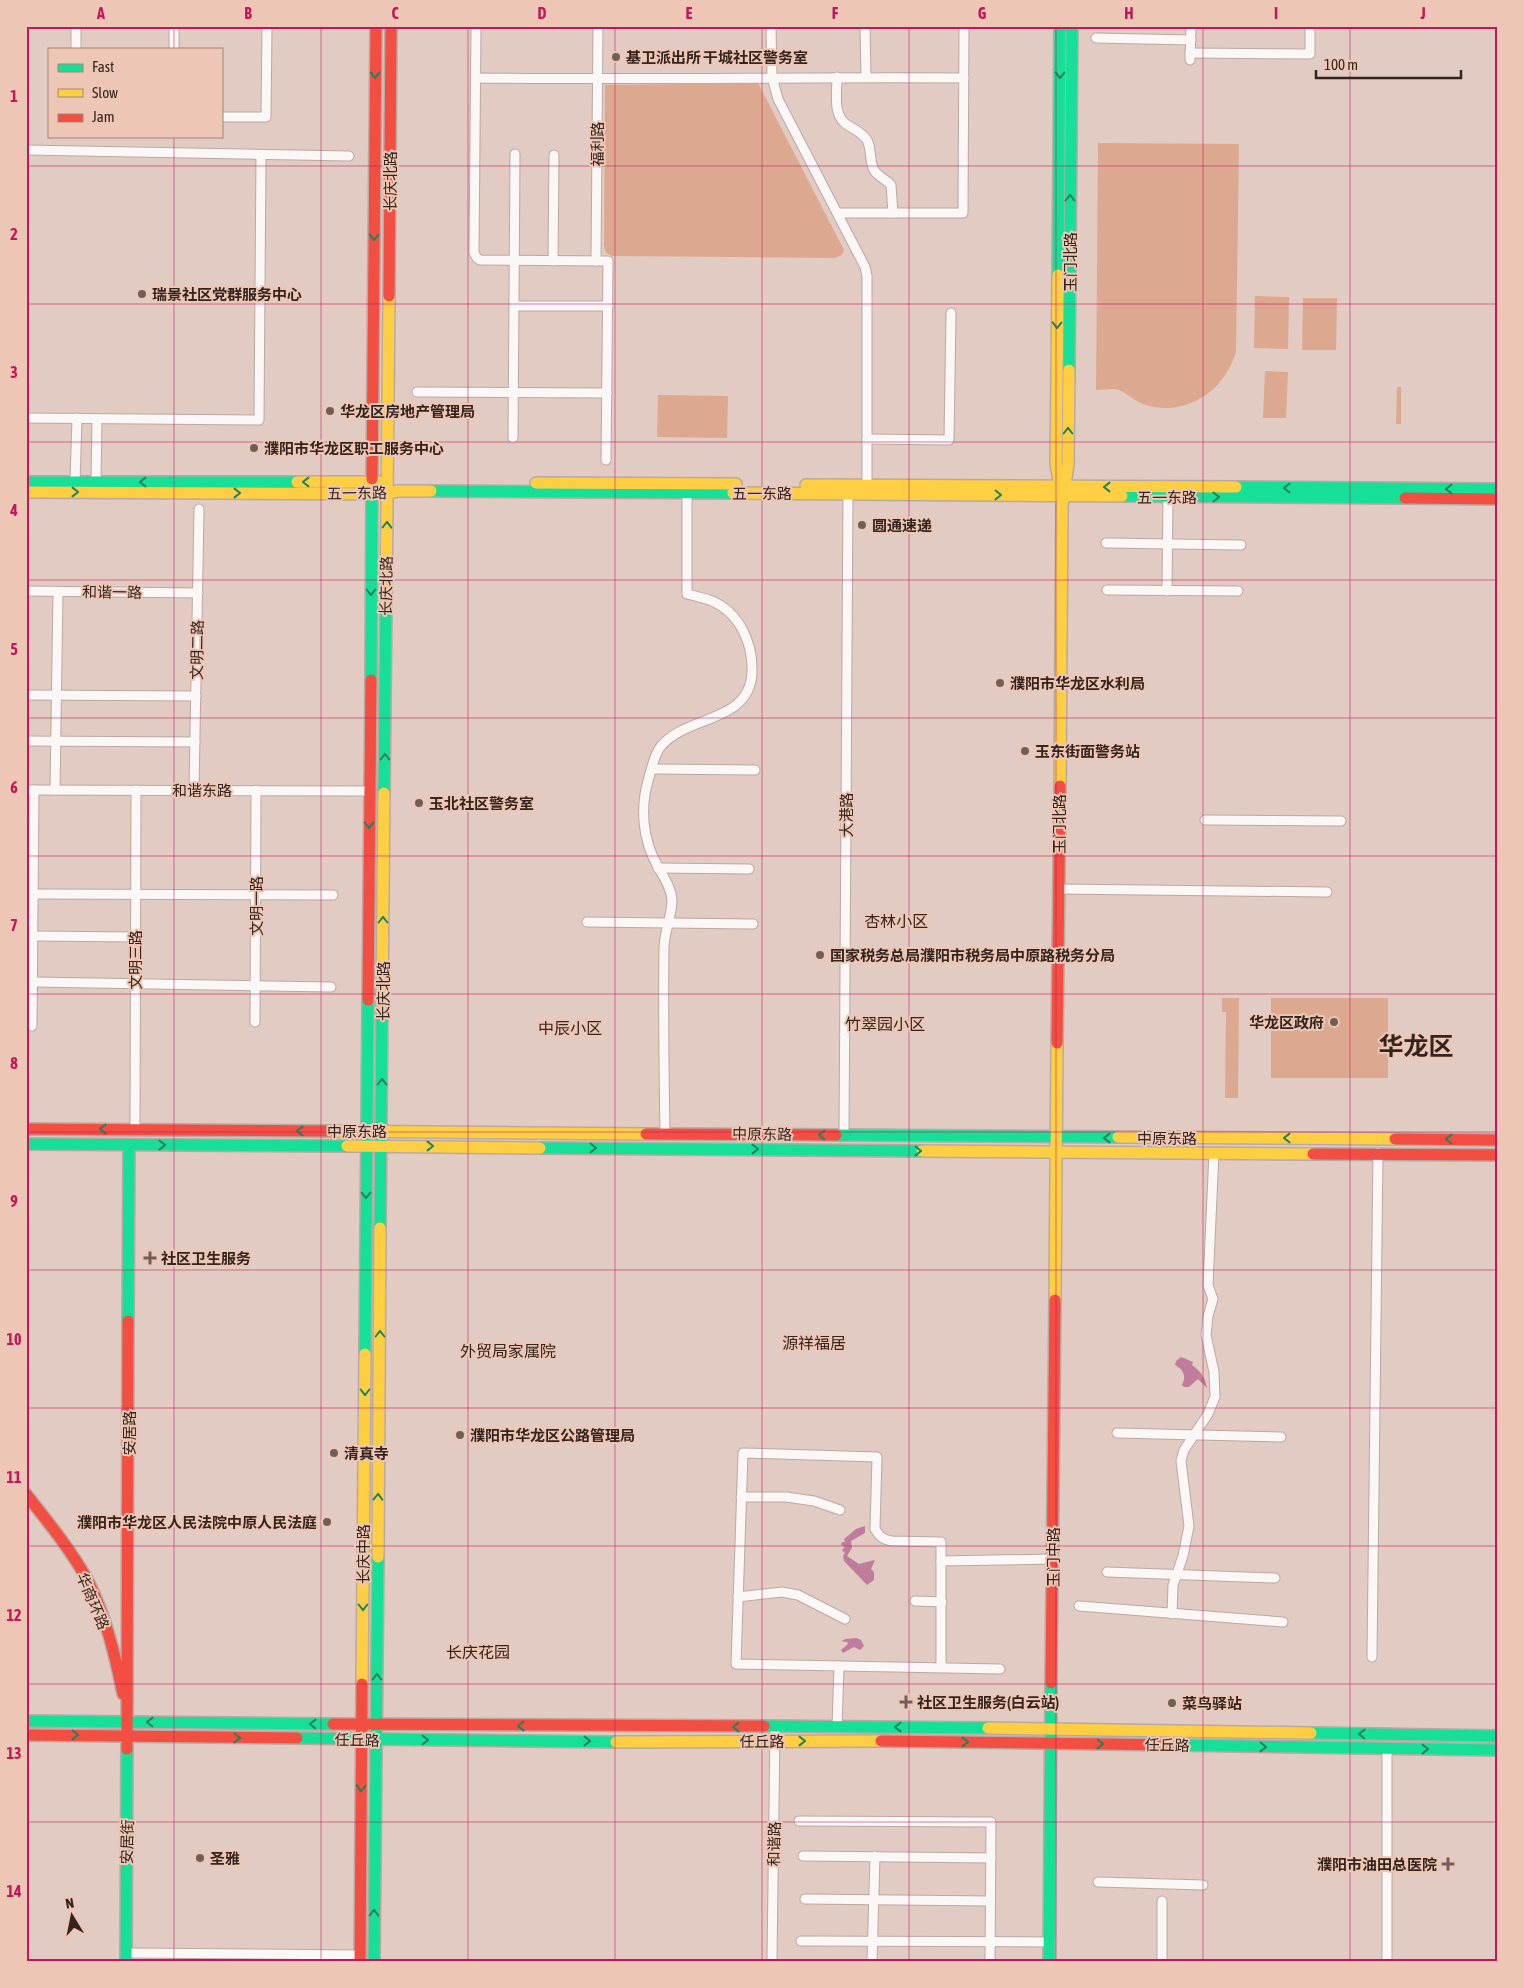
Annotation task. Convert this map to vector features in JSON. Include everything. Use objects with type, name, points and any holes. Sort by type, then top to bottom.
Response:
[{"type":"street","points":[[76,26],[76,48]]},
{"type":"street","points":[[174,26],[174,48]]},
{"type":"street","points":[[222,117],[266,117],[267,26]]},
{"type":"street","name":"长庆北路","points":[[366,1146],[376,26]]},
{"type":"street","name":"长庆北路","points":[[382,1146],[391,26]]},
{"type":"street","points":[[476,26],[474,253],[480,260],[608,261],[606,460]]},
{"type":"street","name":"福利路","points":[[596,261],[598,26]]},
{"type":"street","points":[[771,26],[772,77],[778,99],[838,213],[865,267],[867,276],[867,490]]},
{"type":"street","points":[[866,26],[866,77]]},
{"type":"street","points":[[838,213],[963,213],[964,26]]},
{"type":"street","name":"玉门北路","points":[[1060,26],[1056,464],[1062,490]]},
{"type":"street","name":"玉门北路","points":[[1056,1152],[1062,490],[1068,464],[1072,26]]},
{"type":"street","points":[[1191,26],[1190,57],[1310,54],[1310,26]]},
{"type":"street","points":[[1096,38],[1191,40]]},
{"type":"street","points":[[837,77],[837,108],[839,116],[842,123],[859,131],[870,145],[873,169],[879,176],[891,184],[893,213]]},
{"type":"street","points":[[476,78],[964,78]]},
{"type":"street","points":[[26,150],[349,156]]},
{"type":"street","points":[[513,438],[515,154]]},
{"type":"street","points":[[26,418],[259,420],[261,155]]},
{"type":"street","points":[[553,261],[554,155]]},
{"type":"street","points":[[514,306],[608,306]]},
{"type":"street","points":[[867,439],[949,440],[951,313]]},
{"type":"street","points":[[417,392],[607,394]]},
{"type":"street","points":[[75,482],[77,418]]},
{"type":"street","points":[[96,482],[97,419]]},
{"type":"street","name":"五一东路","points":[[26,482],[372,488]]},
{"type":"street","name":"五一东路","points":[[26,492],[372,488],[867,490],[1498,489]]},
{"type":"street","name":"五一东路","points":[[387,488],[397,491],[848,494],[867,490]]},
{"type":"street","name":"五一东路","points":[[1062,490],[1168,497],[1498,499]]},
{"type":"street","points":[[665,1134],[664,947],[672,900],[670,890],[649,848],[643,818],[647,783],[660,747],[672,736],[689,727],[729,711],[747,696],[751,687],[752,670],[747,637],[740,623],[728,611],[713,602],[686,594],[687,493]]},
{"type":"street","name":"大港路","points":[[844,1135],[848,494]]},
{"type":"street","points":[[1167,591],[1168,497]]},
{"type":"street","name":"文明二路","points":[[194,790],[198,509]]},
{"type":"street","points":[[1106,543],[1241,545]]},
{"type":"street","points":[[1107,590],[1238,591]]},
{"type":"street","name":"和谐一路","points":[[26,591],[198,593]]},
{"type":"street","points":[[56,790],[58,592]]},
{"type":"street","points":[[26,695],[196,696]]},
{"type":"street","points":[[26,742],[195,742]]},
{"type":"street","points":[[652,769],[755,770]]},
{"type":"street","points":[[30,790],[33,894],[32,1026]]},
{"type":"street","name":"和谐东路","points":[[30,790],[369,791]]},
{"type":"street","name":"文明三路","points":[[135,1129],[136,790]]},
{"type":"street","name":"文明一路","points":[[255,1022],[256,790]]},
{"type":"street","points":[[1205,820],[1341,820]]},
{"type":"street","points":[[658,868],[749,869]]},
{"type":"street","points":[[1059,889],[1327,892]]},
{"type":"street","points":[[33,894],[333,895]]},
{"type":"street","points":[[587,922],[753,924]]},
{"type":"street","points":[[33,936],[135,937]]},
{"type":"street","points":[[33,982],[331,987]]},
{"type":"street","name":"中原东路","points":[[26,1128],[1498,1140]]},
{"type":"street","name":"中原东路","points":[[26,1144],[1498,1155]]},
{"type":"street","name":"安居路","points":[[128,1722],[129,1145]]},
{"type":"street","name":"长庆中路","points":[[360,1959],[366,1146]]},
{"type":"street","name":"长庆中路","points":[[374,1962],[382,1146]]},
{"type":"street","name":"玉门中路","points":[[1050,1962],[1056,1152]]},
{"type":"street","points":[[1172,1614],[1172,1592],[1189,1526],[1181,1460],[1184,1450],[1208,1414],[1215,1397],[1214,1372],[1206,1335],[1208,1316],[1213,1299],[1208,1285],[1214,1153]]},
{"type":"street","points":[[1372,1657],[1378,1153]]},
{"type":"street","points":[[1117,1433],[1281,1437]]},
{"type":"street","points":[[941,1668],[942,1542],[892,1541],[884,1540],[878,1535],[875,1529],[877,1456],[743,1453],[736,1664],[941,1668],[1000,1669]]},
{"type":"street","name":"华商环路","points":[[26,1494],[57,1534],[87,1581],[98,1606],[115,1659],[128,1722]]},
{"type":"street","points":[[742,1497],[786,1497],[814,1501],[840,1510]]},
{"type":"street","points":[[941,1561],[1053,1559]]},
{"type":"street","points":[[1107,1572],[1276,1578]]},
{"type":"street","points":[[738,1597],[782,1592],[798,1595],[846,1619]]},
{"type":"street","points":[[916,1601],[942,1602]]},
{"type":"street","points":[[1079,1606],[1284,1622]]},
{"type":"street","points":[[837,1727],[839,1666]]},
{"type":"street","name":"任丘路","points":[[26,1721],[362,1725],[837,1727],[1498,1736]]},
{"type":"street","name":"安居街","points":[[126,1957],[128,1722]]},
{"type":"street","name":"和谐路","points":[[772,1962],[775,1727]]},
{"type":"street","name":"任丘路","points":[[26,1735],[362,1740],[1051,1743],[1498,1750]]},
{"type":"street","points":[[1387,1749],[1387,1962]]},
{"type":"street","points":[[798,1821],[991,1822],[990,1962]]},
{"type":"street","points":[[803,1856],[991,1858]]},
{"type":"street","points":[[872,1962],[875,1856]]},
{"type":"street","points":[[1098,1882],[1203,1885]]},
{"type":"street","points":[[805,1899],[990,1901]]},
{"type":"street","points":[[1162,1902],[1162,1962]]},
{"type":"street","points":[[801,1941],[1050,1942]]},
{"type":"street","points":[[126,1957],[360,1959]]},
{"type":"shaded area","points":[[758,83],[844,250],[842,255],[835,258],[612,256],[606,253],[604,246],[605,85]]},
{"type":"shaded area","points":[[1098,143],[1239,144],[1236,352],[1223,378],[1202,398],[1189,404],[1161,408],[1142,404],[1119,390],[1096,390]]},
{"type":"shaded area","points":[[1255,296],[1289,297],[1288,349],[1254,348]]},
{"type":"shaded area","points":[[1303,298],[1337,298],[1336,350],[1302,350]]},
{"type":"shaded area","points":[[1265,371],[1288,372],[1286,418],[1263,418]]},
{"type":"shaded area","points":[[1397,387],[1401,387],[1401,424],[1396,424]]},
{"type":"shaded area","points":[[658,395],[728,396],[727,438],[657,437]]},
{"type":"shaded area","points":[[26,801],[28,806],[29,959],[26,959]]},
{"type":"shaded area","points":[[1222,998],[1239,998],[1238,1098],[1225,1098],[1226,1012],[1222,1012]]},
{"type":"shaded area","points":[[1271,998],[1388,998],[1388,1078],[1271,1078]]},
{"type":"shaded area","points":[[1181,1357],[1193,1362],[1192,1365],[1202,1375],[1207,1388],[1198,1379],[1189,1387],[1182,1385],[1183,1373],[1175,1365],[1176,1361]]},
{"type":"shaded area","points":[[865,1526],[865,1533],[851,1541],[852,1548],[847,1556],[859,1564],[875,1560],[871,1569],[874,1572],[874,1580],[867,1585],[844,1561],[843,1556],[845,1553],[842,1550],[845,1547],[841,1545],[842,1542],[845,1542],[844,1539],[856,1529]]},
{"type":"shaded area","points":[[856,1638],[861,1640],[864,1646],[860,1650],[854,1647],[843,1653],[841,1650],[848,1644],[841,1641]]},
{"type":"traffic: fast","points":[[1058,275],[1060,26]]},
{"type":"traffic: fast","points":[[1069,370],[1072,26]]},
{"type":"traffic: fast","points":[[371,680],[372,479]]},
{"type":"traffic: fast","points":[[26,482],[297,482]]},
{"type":"traffic: fast","points":[[1236,487],[1498,489]]},
{"type":"traffic: fast","points":[[431,491],[733,493]]},
{"type":"traffic: fast","points":[[1122,496],[1405,498]]},
{"type":"traffic: fast","points":[[384,793],[386,601]]},
{"type":"traffic: fast","points":[[365,1354],[368,1000]]},
{"type":"traffic: fast","points":[[380,1228],[382,1003]]},
{"type":"traffic: fast","points":[[836,1135],[1118,1137]]},
{"type":"traffic: fast","points":[[26,1144],[347,1146]]},
{"type":"traffic: fast","points":[[128,1321],[129,1145]]},
{"type":"traffic: fast","points":[[540,1148],[922,1151]]},
{"type":"traffic: fast","points":[[374,1962],[378,1557]]},
{"type":"traffic: fast","points":[[1049,1962],[1051,1683]]},
{"type":"traffic: fast","points":[[26,1721],[333,1724]]},
{"type":"traffic: fast","points":[[764,1726],[988,1728]]},
{"type":"traffic: fast","points":[[1311,1733],[1498,1736]]},
{"type":"traffic: fast","points":[[297,1738],[616,1742]]},
{"type":"traffic: fast","points":[[1174,1745],[1498,1750]]},
{"type":"traffic: fast","points":[[126,1962],[127,1749]]},
{"type":"traffic: slow","points":[[1058,275],[1056,464],[1060,486]]},
{"type":"traffic: slow","points":[[386,601],[389,296]]},
{"type":"traffic: slow","points":[[1060,786],[1062,506],[1068,464],[1069,370]]},
{"type":"traffic: slow","points":[[297,482],[379,482]]},
{"type":"traffic: slow","points":[[536,483],[736,484]]},
{"type":"traffic: slow","points":[[806,485],[1236,487]]},
{"type":"traffic: slow","points":[[26,492],[387,494],[397,491],[431,491]]},
{"type":"traffic: slow","points":[[733,493],[1122,496]]},
{"type":"traffic: slow","points":[[382,1003],[384,793]]},
{"type":"traffic: slow","points":[[1055,1300],[1057,1043]]},
{"type":"traffic: slow","points":[[329,1131],[646,1134]]},
{"type":"traffic: slow","points":[[1118,1137],[1395,1139]]},
{"type":"traffic: slow","points":[[347,1146],[540,1148]]},
{"type":"traffic: slow","points":[[922,1151],[1313,1154]]},
{"type":"traffic: slow","points":[[378,1557],[380,1228]]},
{"type":"traffic: slow","points":[[362,1684],[365,1354]]},
{"type":"traffic: slow","points":[[988,1728],[1311,1733]]},
{"type":"traffic: slow","points":[[616,1742],[881,1741]]},
{"type":"traffic: jam","points":[[372,479],[376,26]]},
{"type":"traffic: jam","points":[[389,296],[391,26]]},
{"type":"traffic: jam","points":[[1405,498],[1498,499]]},
{"type":"traffic: jam","points":[[368,1000],[371,680]]},
{"type":"traffic: jam","points":[[1057,1043],[1060,786]]},
{"type":"traffic: jam","points":[[26,1129],[329,1131]]},
{"type":"traffic: jam","points":[[646,1134],[836,1135]]},
{"type":"traffic: jam","points":[[1395,1139],[1498,1140]]},
{"type":"traffic: jam","points":[[1313,1154],[1498,1155]]},
{"type":"traffic: jam","points":[[1051,1683],[1055,1300]]},
{"type":"traffic: jam","points":[[127,1749],[128,1321]]},
{"type":"traffic: jam","points":[[26,1494],[67,1547],[88,1581],[100,1608],[109,1636],[123,1694]]},
{"type":"traffic: jam","points":[[360,1962],[362,1684]]},
{"type":"traffic: jam","points":[[333,1724],[764,1726]]},
{"type":"traffic: jam","points":[[26,1735],[297,1738]]},
{"type":"traffic: jam","points":[[881,1741],[1174,1745]]},
{"type":"place","name":"基卫派出所 干城社区警务室","points":[[616,57]]},
{"type":"place","name":"瑞景社区党群服务中心","points":[[142,294]]},
{"type":"place","name":"华龙区房地产管理局","points":[[330,411]]},
{"type":"place","name":"濮阳市华龙区职工服务中心","points":[[254,448]]},
{"type":"place","name":"圆通速递","points":[[862,525]]},
{"type":"place","name":"濮阳市华龙区水利局","points":[[1000,683]]},
{"type":"place","name":"玉东街面警务站","points":[[1025,751]]},
{"type":"place","name":"玉北社区警务室","points":[[419,803]]},
{"type":"place","name":"国家税务总局濮阳市税务局中原路税务分局","points":[[820,955]]},
{"type":"place","name":"华龙区政府","points":[[1334,1022]]},
{"type":"place","name":"社区卫生服务","points":[[150,1258]]},
{"type":"place","name":"濮阳市华龙区公路管理局","points":[[460,1435]]},
{"type":"place","name":"清真寺","points":[[334,1453]]},
{"type":"place","name":"濮阳市华龙区人民法院中原人民法庭","points":[[327,1522]]},
{"type":"place","name":"社区卫生服务(白云站)","points":[[906,1702]]},
{"type":"place","name":"菜鸟驿站","points":[[1172,1703]]},
{"type":"place","name":"圣雅","points":[[200,1858]]},
{"type":"place","name":"濮阳市油田总医院","points":[[1448,1864]]},
{"type":"district","name":"杏林小区","points":[[896,921]]},
{"type":"district","name":"竹翠园小区","points":[[885,1024]]},
{"type":"district","name":"中辰小区","points":[[570,1028]]},
{"type":"district","name":"华龙区","points":[[1416,1046]]},
{"type":"district","name":"源祥福居","points":[[814,1343]]},
{"type":"district","name":"外贸局家属院","points":[[508,1351]]},
{"type":"district","name":"长庆花园","points":[[478,1652]]}]
